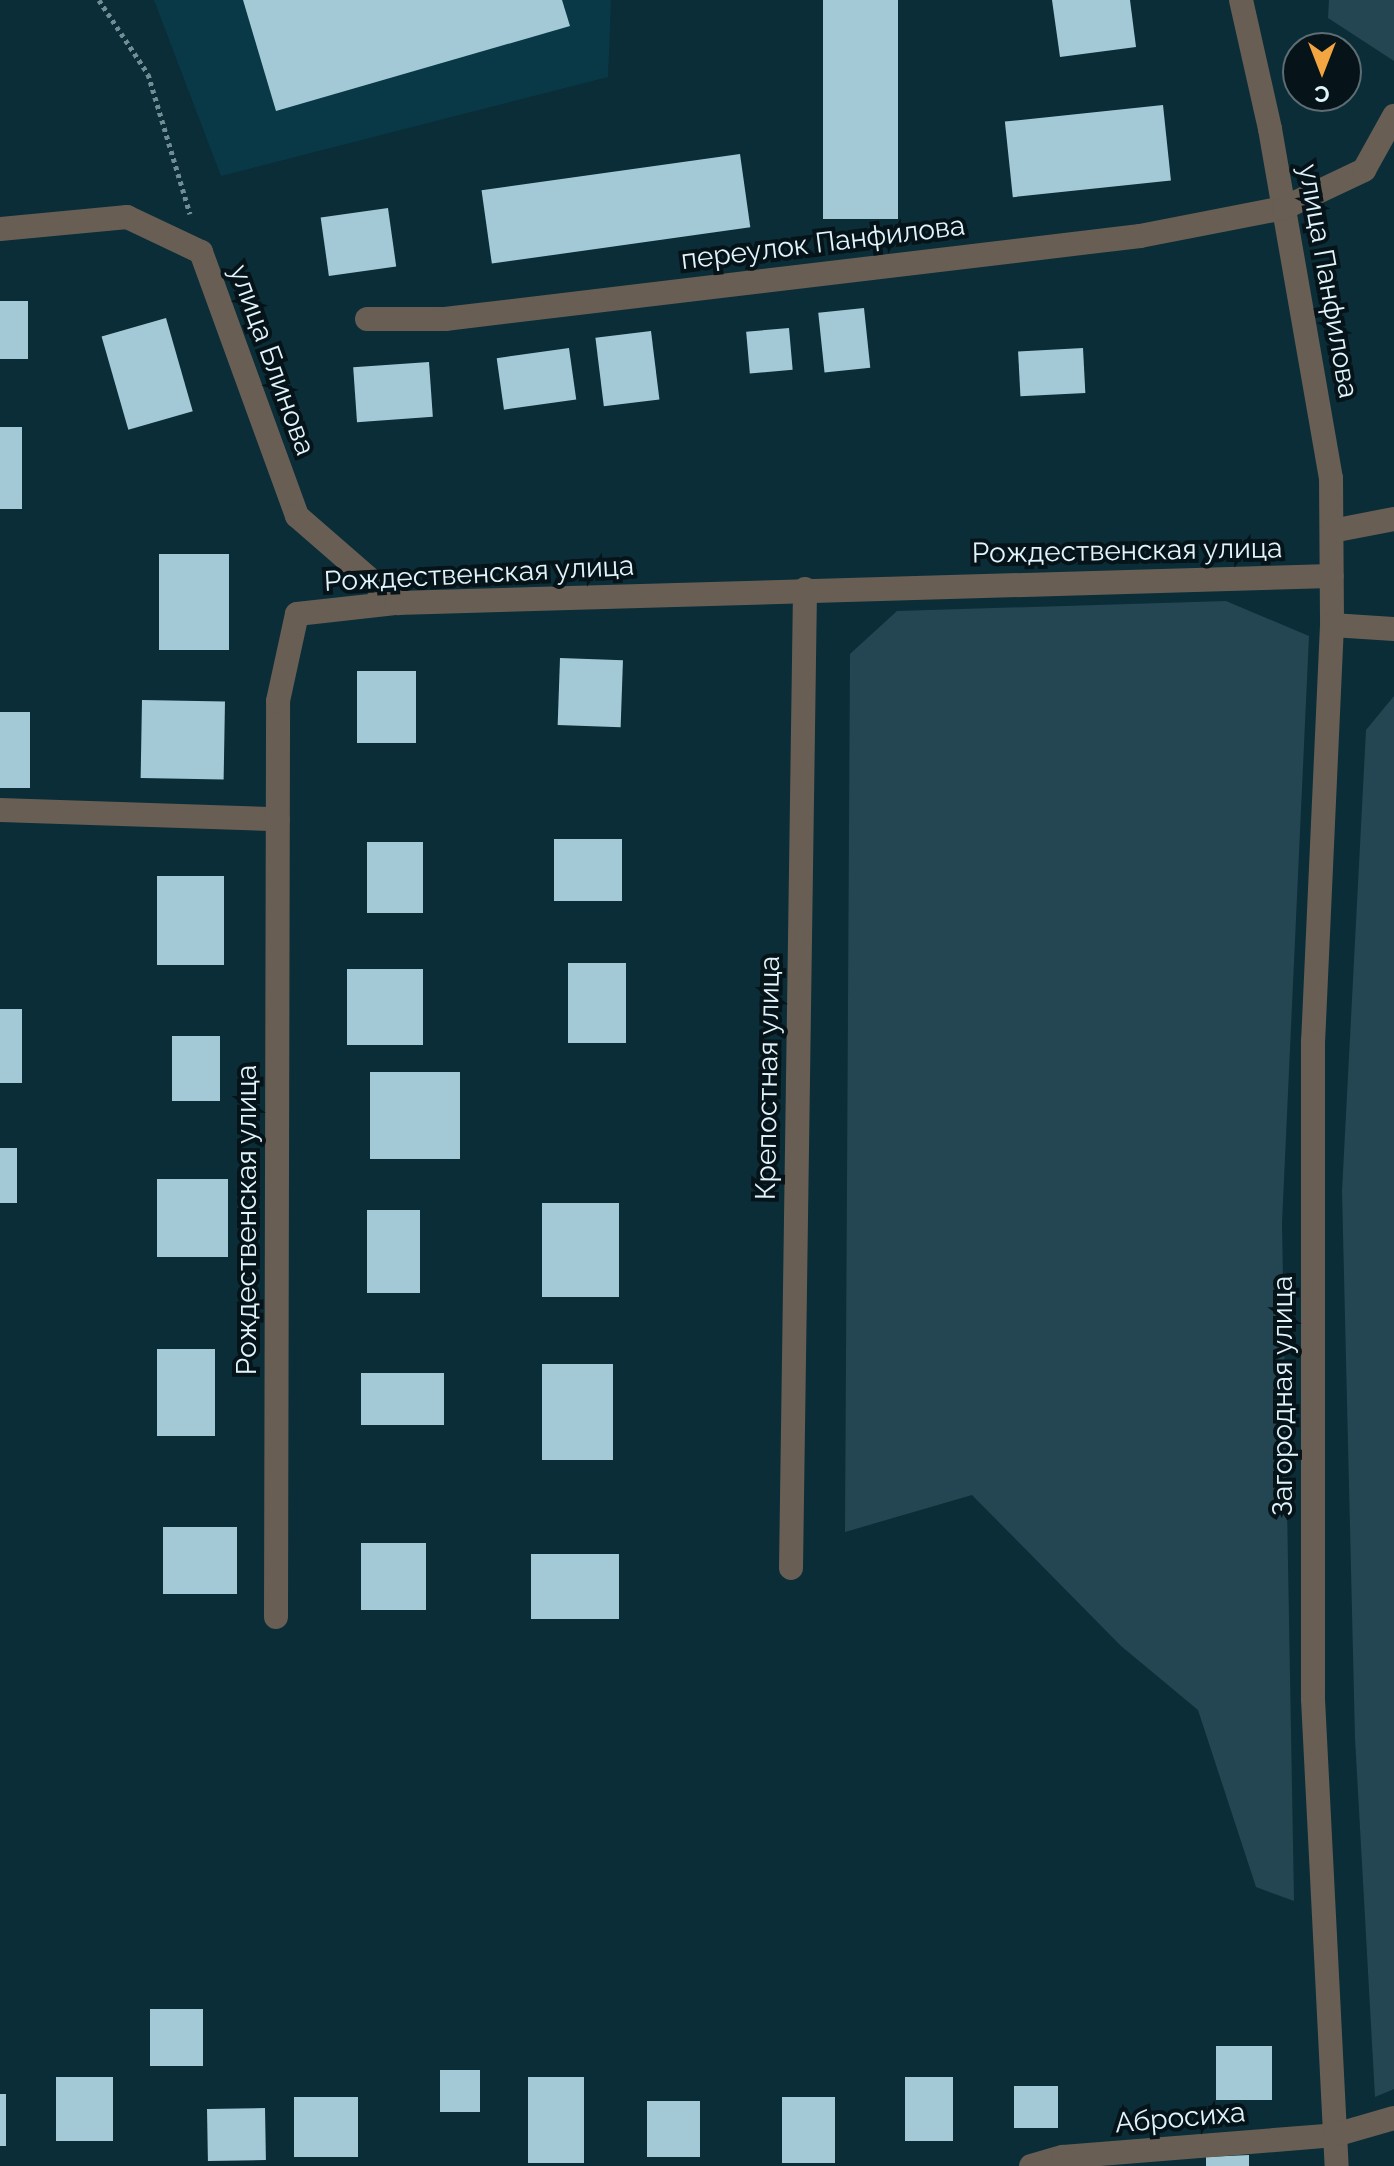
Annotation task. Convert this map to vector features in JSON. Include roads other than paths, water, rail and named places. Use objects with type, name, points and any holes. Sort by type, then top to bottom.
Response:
[{"type":"street","name":"улица Панфилова","points":[[1241,0],[1321,409],[1332,531],[1332,576]]},
{"type":"street","name":"переулок Панфилова","points":[[367,319],[445,319],[1140,236],[1284,208],[1364,170],[1394,116]]},
{"type":"street","name":"улица Блинова","points":[[0,229],[127,217],[201,252],[297,516],[397,603]]},
{"type":"street","points":[[1332,531],[1394,519]]},
{"type":"street","name":"Рождественская улица","points":[[276,1617],[278,701],[297,614],[397,603],[1332,576]]},
{"type":"street","name":"Загородная улица","points":[[1332,576],[1313,1041],[1313,1699],[1337,2166]]},
{"type":"street","name":"Крепостная улица","points":[[791,1568],[805,589]]},
{"type":"street","points":[[1332,625],[1394,629]]},
{"type":"street","points":[[0,810],[278,819]]},
{"type":"street","name":"Абросиха","points":[[1031,2166],[1063,2157],[1335,2135],[1394,2118]]}]
